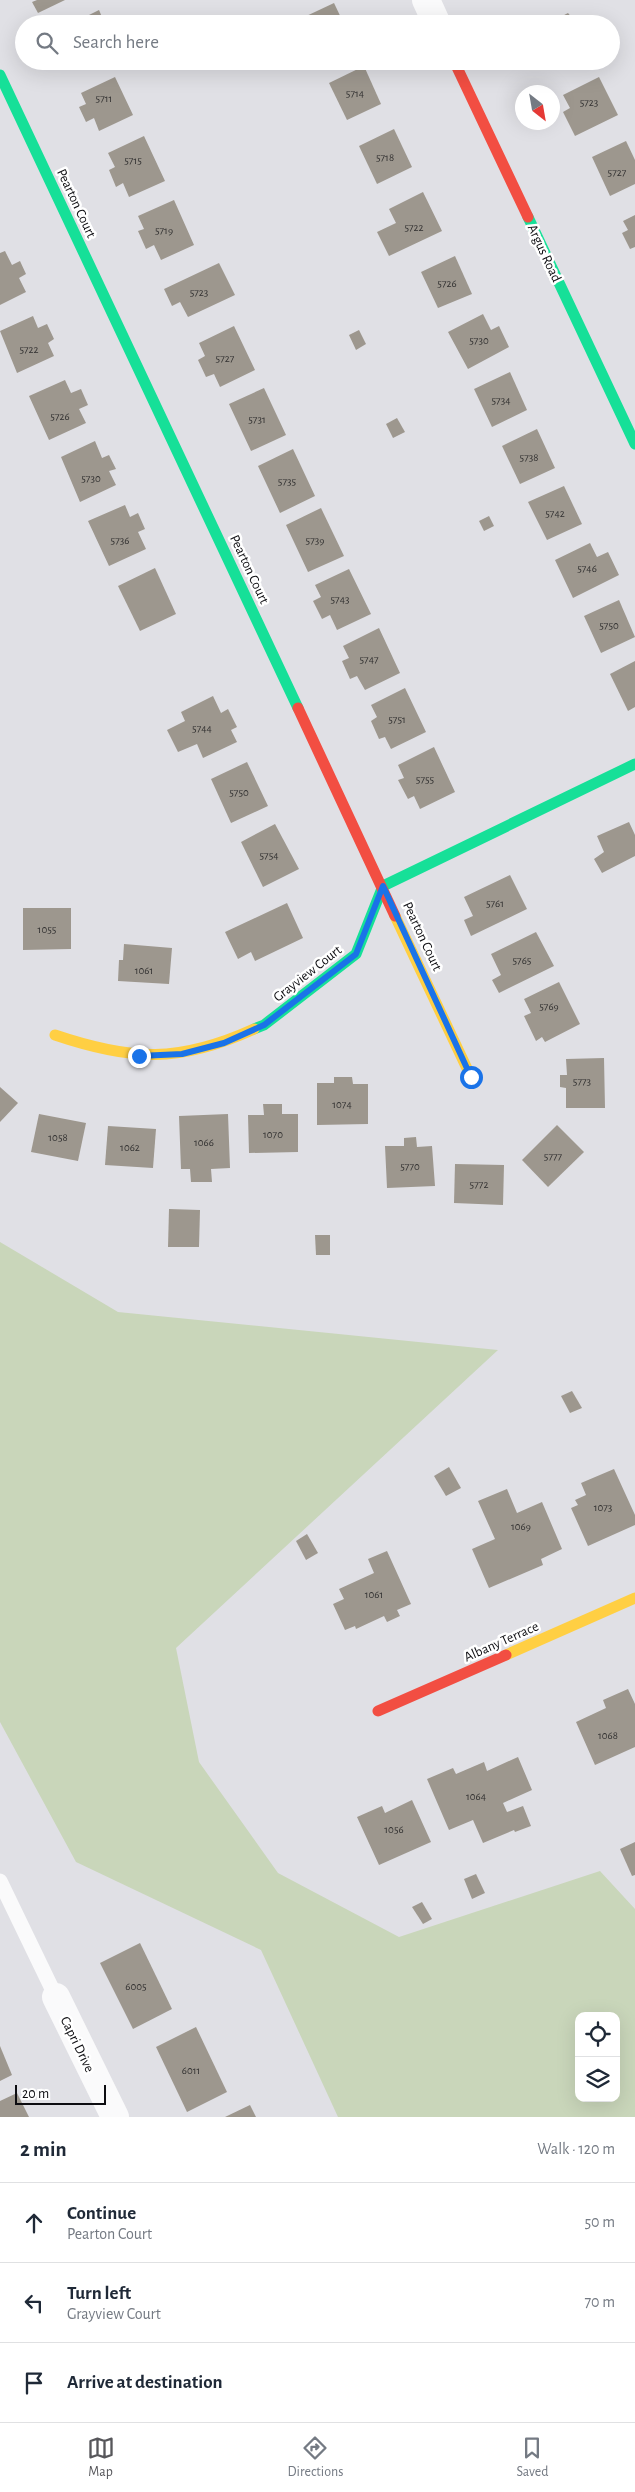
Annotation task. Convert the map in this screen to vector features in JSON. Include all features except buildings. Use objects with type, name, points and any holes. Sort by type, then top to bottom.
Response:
[{"type":"street","points":[[426,0],[433,15]]},
{"type":"street","name":"Argus Road","points":[[458,70],[635,444]]},
{"type":"street","name":"Pearton Court","points":[[0,75],[383,886],[471,1077]]},
{"type":"street","points":[[383,886],[635,764]]},
{"type":"street","name":"Grayview Court","points":[[55,1035],[96,1049],[139,1056],[182,1054],[224,1043],[264,1025],[356,954],[383,886]]},
{"type":"street","name":"Albany Terrace","points":[[378,1711],[635,1598]]},
{"type":"street","name":"Capri Drive","points":[[56,1998],[115,2117]]},
{"type":"lane","points":[[0,1881],[56,1998]]},
{"type":"green space","points":[[0,1242],[118,1312],[498,1350],[176,1648],[199,1762],[278,1873],[399,1937],[600,1871],[635,1909],[635,2117],[338,2117],[261,1950],[76,1862],[0,1722]]},
{"type":"traffic: fast","points":[[0,75],[298,708]]},
{"type":"traffic: fast","points":[[528,217],[635,444]]},
{"type":"traffic: fast","points":[[254,1029],[264,1025],[356,954],[383,886],[635,764]]},
{"type":"traffic: slow","points":[[395,916],[471,1077]]},
{"type":"traffic: slow","points":[[55,1035],[108,1050],[155,1054],[178,1053],[202,1048],[254,1029]]},
{"type":"traffic: slow","points":[[506,1655],[635,1598]]},
{"type":"traffic: jam","points":[[458,70],[528,217]]},
{"type":"traffic: jam","points":[[298,708],[395,916]]},
{"type":"traffic: jam","points":[[378,1711],[506,1655]]},
{"type":"route","points":[[139,1056],[182,1054],[224,1043],[264,1025],[356,954],[383,886],[471,1077]]}]
